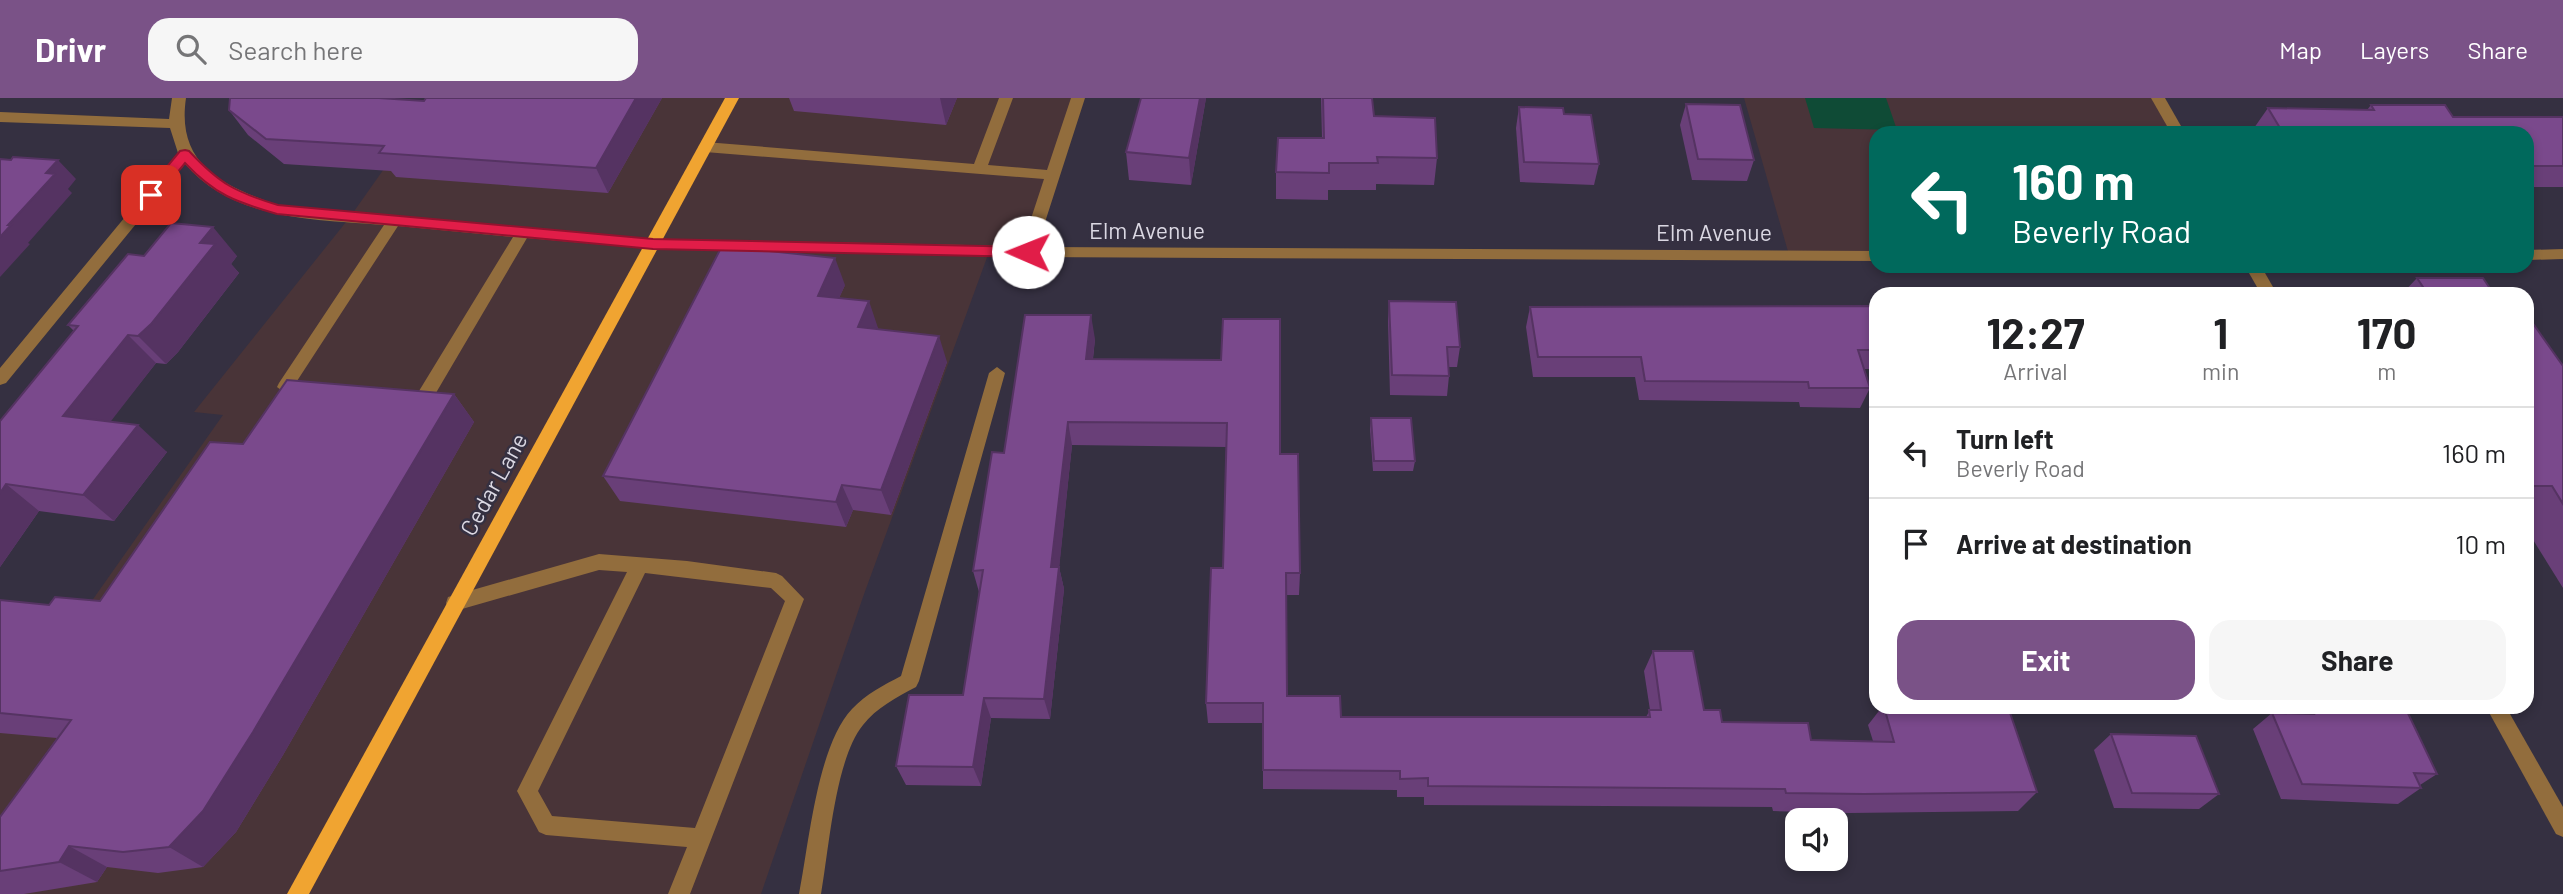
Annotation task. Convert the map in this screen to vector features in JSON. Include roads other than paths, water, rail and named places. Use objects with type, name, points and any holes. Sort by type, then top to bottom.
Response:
[{"type":"main road","name":"Cedar Lane","points":[[298,894],[732,98]]},
{"type":"street","points":[[0,379],[185,155],[176,124],[179,98]]},
{"type":"street","points":[[979,169],[1006,98]]},
{"type":"street","points":[[1028,252],[1078,98]]},
{"type":"street","points":[[2158,98],[2174,126]]},
{"type":"street","points":[[0,117],[176,124]]},
{"type":"street","points":[[705,147],[1053,175]]},
{"type":"street","name":"Elm Avenue","points":[[185,155],[210,181],[237,197],[277,209],[522,234],[653,244],[1028,252],[1869,256]]},
{"type":"street","points":[[313,389],[285,387],[394,221]]},
{"type":"street","points":[[396,396],[424,398],[522,234]]},
{"type":"street","points":[[2534,255],[2563,254]]},
{"type":"street","points":[[810,894],[837,756],[853,722],[878,698],[909,681],[997,373]]},
{"type":"street","points":[[455,603],[598,562],[776,581],[794,599],[679,894]]},
{"type":"street","points":[[639,565],[527,791],[546,825],[701,838]]},
{"type":"street","points":[[2501,714],[2563,827]]}]
